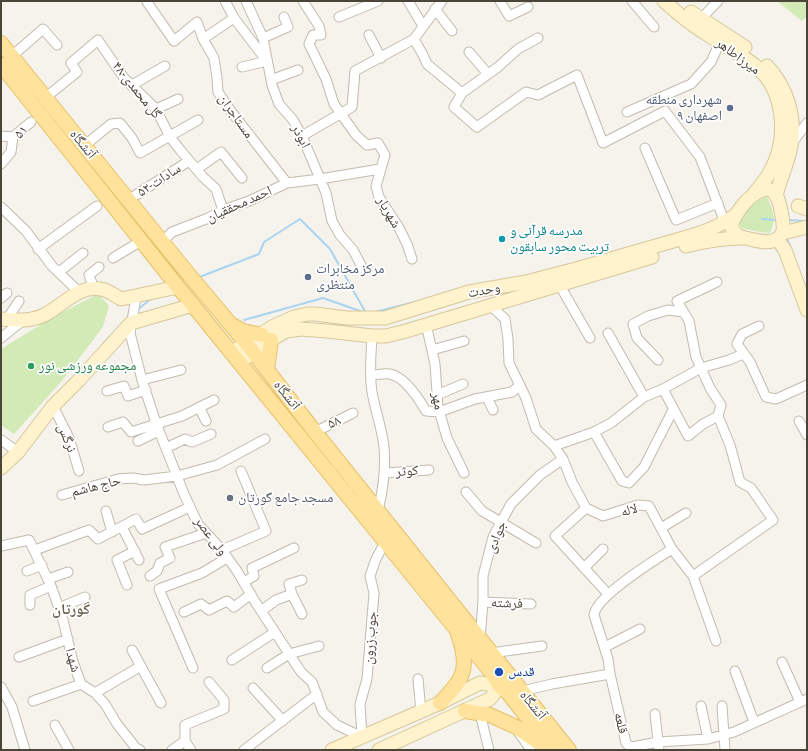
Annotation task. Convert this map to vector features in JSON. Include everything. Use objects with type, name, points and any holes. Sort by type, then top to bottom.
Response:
[{"type":"main road","name":"میرزاطاهر","points":[[664,1],[689,22],[739,53],[760,69],[774,91],[779,104],[782,131],[776,158],[771,170],[753,195]]},
{"type":"main road","name":"میرزاطاهر","points":[[677,1],[700,20],[756,55],[774,74],[782,86],[788,101],[792,127],[791,144],[776,196]]},
{"type":"main road","name":"آتشگاه","points":[[1,43],[6,61],[141,241],[491,672],[505,682],[522,691],[569,750]]},
{"type":"main road","name":"آتشگاه","points":[[6,61],[45,98],[231,324],[314,432],[491,653],[505,682],[508,693],[554,750]]},
{"type":"main road","points":[[807,227],[780,236],[764,242],[737,236],[733,232],[731,226],[737,214],[753,195],[766,189],[770,189],[776,196],[779,203],[780,236],[807,310]]},
{"type":"main road","name":"وحدت","points":[[267,337],[272,327],[287,320],[307,314],[347,318],[385,318],[455,296],[526,282],[576,269],[711,230],[725,223],[737,214]]},
{"type":"main road","name":"وحدت","points":[[236,357],[267,337],[286,331],[301,329],[328,330],[372,336],[396,334],[697,243],[728,238],[743,238]]},
{"type":"main road","points":[[1,468],[18,452],[53,406],[78,381],[133,312],[178,287]]},
{"type":"main road","points":[[4,319],[34,317],[79,292],[94,289],[105,290],[121,299],[133,312]]},
{"type":"main road","points":[[482,290],[476,296],[478,302],[488,306]]},
{"type":"main road","points":[[455,296],[466,301],[463,313]]},
{"type":"main road","points":[[133,312],[193,305]]},
{"type":"main road","points":[[231,324],[243,331],[267,337],[267,370]]},
{"type":"main road","points":[[440,703],[453,691],[462,678],[464,662],[462,646],[456,628]]},
{"type":"main road","points":[[332,750],[421,712],[480,683],[505,682]]},
{"type":"main road","points":[[379,750],[490,699],[505,682]]},
{"type":"main road","points":[[465,711],[490,715],[516,727],[550,750]]},
{"type":"main road","points":[[400,721],[406,722],[409,726],[410,732],[408,737]]},
{"type":"street","points":[[225,1],[234,18],[267,61],[243,65]]},
{"type":"street","name":"ابوذر","points":[[246,1],[263,38],[270,80],[279,104],[293,120],[302,136],[326,193],[332,220],[340,234],[353,250],[363,269]]},
{"type":"street","points":[[303,1],[320,26],[321,35],[313,35],[309,44],[326,79],[334,104],[341,113]]},
{"type":"street","points":[[340,17],[378,1]]},
{"type":"street","points":[[408,1],[423,26]]},
{"type":"street","points":[[500,1],[509,16],[528,7]]},
{"type":"street","points":[[632,1],[654,27]]},
{"type":"street","points":[[700,20],[718,1]]},
{"type":"street","name":"مستاجران","points":[[147,2],[174,41],[197,22],[203,39],[214,58],[218,78],[218,92],[286,183]]},
{"type":"street","points":[[302,136],[352,106],[355,71],[381,58],[414,38],[439,4],[452,31]]},
{"type":"street","points":[[263,38],[288,27],[284,17]]},
{"type":"street","points":[[203,39],[234,18]]},
{"type":"street","points":[[6,61],[43,29],[57,45]]},
{"type":"street","points":[[369,35],[381,58]]},
{"type":"street","points":[[414,38],[426,64],[452,83],[462,93]]},
{"type":"street","points":[[538,38],[518,49],[462,93],[454,107],[477,127],[526,92],[538,95],[577,75],[603,143],[665,111],[700,157],[725,223]]},
{"type":"street","name":"۴۸-گل محمدی","points":[[45,98],[77,72],[71,63],[98,40],[124,78],[156,109],[170,137],[189,161],[216,190],[223,210]]},
{"type":"street","points":[[627,112],[691,84],[711,62],[720,42]]},
{"type":"street","points":[[469,52],[488,74]]},
{"type":"street","points":[[132,85],[165,66]]},
{"type":"street","points":[[270,80],[298,70]]},
{"type":"street","points":[[156,109],[178,99]]},
{"type":"street","name":"شهریار","points":[[341,113],[356,135],[367,145],[378,143],[385,155],[376,186],[379,197],[399,228],[412,258]]},
{"type":"street","points":[[84,146],[111,124],[120,123],[132,138],[140,153],[198,120]]},
{"type":"street","name":"۵۱","points":[[1,164],[11,152],[13,137],[31,122]]},
{"type":"street","points":[[791,144],[805,130]]},
{"type":"street","points":[[1,136],[13,137]]},
{"type":"street","points":[[645,148],[676,220],[718,203]]},
{"type":"street","points":[[197,170],[221,152],[242,178]]},
{"type":"street","name":"۵۲-سادات","points":[[128,200],[189,161]]},
{"type":"street","name":"احمد محققیان","points":[[162,242],[172,232],[206,219],[223,210],[249,201],[286,183],[380,169]]},
{"type":"street","points":[[38,249],[97,206]]},
{"type":"street","points":[[1,207],[26,231],[38,249],[79,292]]},
{"type":"street","points":[[113,258],[141,241]]},
{"type":"street","points":[[59,272],[83,253]]},
{"type":"street","points":[[94,289],[89,276],[99,267]]},
{"type":"street","points":[[693,576],[773,520],[751,488],[740,482],[730,445],[718,416],[721,405],[710,388],[696,357],[689,321],[677,302],[717,282]]},
{"type":"street","points":[[559,284],[590,338]]},
{"type":"street","points":[[4,319],[19,301]]},
{"type":"street","points":[[488,306],[504,318],[508,340],[509,363],[526,398],[536,429],[554,446],[563,459],[572,482],[586,508],[555,536],[608,594]]},
{"type":"street","points":[[658,360],[637,338],[633,324],[648,316],[668,310],[683,312]]},
{"type":"street","name":"ولی عصر","points":[[133,312],[130,333],[142,380],[166,448],[198,524],[224,554],[244,582],[301,672],[312,682],[323,712],[337,725],[362,737]]},
{"type":"street","points":[[1,338],[34,317]]},
{"type":"street","name":"مهر","points":[[426,324],[435,364],[439,412],[447,438],[464,473]]},
{"type":"street","points":[[759,326],[742,334],[737,344],[753,368],[766,397],[776,399],[807,385]]},
{"type":"street","points":[[608,333],[644,397]]},
{"type":"street","points":[[372,336],[370,363],[372,391],[384,446],[385,473],[378,511]]},
{"type":"street","points":[[432,350],[464,342]]},
{"type":"street","points":[[554,446],[594,432],[611,423],[644,397],[662,390],[701,368],[743,354]]},
{"type":"street","points":[[142,380],[181,370]]},
{"type":"street","points":[[371,375],[390,374],[404,382],[420,400],[426,412],[439,412],[475,399],[512,392],[519,386]]},
{"type":"street","points":[[437,395],[463,384]]},
{"type":"street","points":[[107,391],[124,386],[128,396],[146,390]]},
{"type":"street","points":[[662,390],[688,436],[703,424],[718,416]]},
{"type":"street","points":[[487,397],[493,410]]},
{"type":"street","points":[[138,441],[158,427],[214,400]]},
{"type":"street","name":"نرگس","points":[[53,406],[69,438],[79,470]]},
{"type":"street","points":[[198,407],[206,421]]},
{"type":"street","points":[[594,432],[622,481],[629,483],[644,467],[673,410]]},
{"type":"street","name":"۵۸","points":[[314,432],[354,413]]},
{"type":"street","points":[[799,421],[806,433]]},
{"type":"street","points":[[108,427],[124,422],[131,432],[158,427]]},
{"type":"street","points":[[166,448],[185,439],[192,442],[211,434]]},
{"type":"street","name":"حاج هاشم","points":[[62,495],[118,479],[133,478],[144,480],[177,476],[217,465],[265,439]]},
{"type":"street","points":[[1,440],[18,452]]},
{"type":"street","name":"جوادی","points":[[480,639],[483,602],[483,576],[493,537],[511,504],[540,475],[563,459]]},
{"type":"street","name":"کوثر","points":[[385,473],[429,470]]},
{"type":"street","points":[[193,668],[159,589],[202,572],[224,554],[266,531],[241,471]]},
{"type":"street","points":[[466,492],[482,511],[536,543]]},
{"type":"street","name":"لاله","points":[[586,508],[603,516],[638,505],[649,506],[672,549],[693,576],[716,641]]},
{"type":"street","points":[[1,546],[29,540],[35,550],[89,530],[98,539],[136,520],[142,529],[190,507]]},
{"type":"street","points":[[106,511],[112,532]]},
{"type":"street","points":[[661,528],[686,513]]},
{"type":"street","points":[[122,527],[139,560]]},
{"type":"street","points":[[150,576],[157,571],[160,563],[170,558],[165,547],[206,533]]},
{"type":"street","name":"جوب زرون","points":[[362,737],[360,704],[367,679],[374,593],[370,576],[376,559],[386,542]]},
{"type":"street","points":[[244,582],[254,576],[252,568],[294,548]]},
{"type":"street","points":[[584,568],[603,549]]},
{"type":"street","points":[[522,691],[610,674],[605,647],[594,615],[595,609],[608,594],[672,549]]},
{"type":"street","name":"شهدا","points":[[35,550],[59,608],[73,662],[81,684],[95,693],[105,704],[117,724],[136,749]]},
{"type":"street","points":[[127,585],[117,560],[135,551]]},
{"type":"street","points":[[27,571],[42,565]]},
{"type":"street","points":[[30,605],[30,595],[49,582],[68,572]]},
{"type":"street","points":[[302,580],[290,584],[292,594],[302,614]]},
{"type":"street","points":[[184,612],[201,604],[209,610],[227,601],[234,607],[251,594]]},
{"type":"street","points":[[261,611],[276,600],[292,594]]},
{"type":"street","points":[[59,608],[85,597]]},
{"type":"street","name":"فرشته","points":[[483,602],[531,604]]},
{"type":"street","points":[[605,647],[640,630]]},
{"type":"street","points":[[232,660],[275,632]]},
{"type":"street","points":[[19,657],[68,639]]},
{"type":"street","points":[[267,668],[289,654],[319,646]]},
{"type":"street","points":[[491,653],[542,646]]},
{"type":"street","points":[[132,650],[161,703]]},
{"type":"street","points":[[782,662],[804,700]]},
{"type":"street","points":[[95,693],[141,666]]},
{"type":"street","points":[[735,671],[754,722]]},
{"type":"street","name":"قلعه","points":[[610,674],[626,742],[628,746],[632,747],[658,746],[708,739],[734,732],[804,700]]},
{"type":"street","points":[[418,679],[421,712]]},
{"type":"street","points":[[191,750],[185,741],[185,725],[224,709],[224,700],[209,682]]},
{"type":"street","points":[[33,700],[81,684]]},
{"type":"street","points":[[1,687],[12,707],[25,750]]},
{"type":"street","points":[[254,688],[283,721]]},
{"type":"street","points":[[244,750],[317,694]]},
{"type":"street","points":[[701,706],[708,739]]},
{"type":"street","points":[[722,706],[725,750]]},
{"type":"street","points":[[480,713],[489,750]]},
{"type":"street","points":[[655,714],[658,746]]},
{"type":"street","points":[[55,724],[69,750]]},
{"type":"street","points":[[516,727],[530,750]]},
{"type":"street","points":[[172,750],[185,741]]},
{"type":"green space","points":[[777,1],[807,1],[807,17],[802,21]]},
{"type":"green space","points":[[765,194],[772,208],[774,218],[774,223],[770,233],[741,228],[740,223],[748,210]]},
{"type":"green space","points":[[98,294],[109,306],[103,327],[61,382],[14,434],[1,425],[1,349],[55,316]]},
{"type":"waterway","points":[[197,278],[259,254],[264,242],[300,219],[330,249],[366,313]]},
{"type":"waterway","points":[[762,219],[777,220]]},
{"type":"waterway","points":[[788,220],[804,221]]},
{"type":"waterway","points":[[787,239],[790,246]]},
{"type":"waterway","points":[[137,310],[152,298]]},
{"type":"waterway","points":[[244,320],[323,298],[363,312]]},
{"type":"waterway","points":[[375,312],[415,302]]},
{"type":"waterway","points":[[103,344],[130,315]]},
{"type":"place","name":"شهرداری منطقه ۹ اصفهان","points":[[730,108]]},
{"type":"place","name":"مدرسه قرآنی و تربیت محور سابقون","points":[[502,239]]},
{"type":"place","name":"مرکز مخابرات منتظری","points":[[308,277]]},
{"type":"place","name":"مجموعه ورزشی نور","points":[[31,366]]},
{"type":"place","name":"مسجد جامع گورتان","points":[[230,498]]},
{"type":"place","name":"قدس","points":[[499,672]]},
{"type":"district","name":"گورتان","points":[[71,609]]}]
